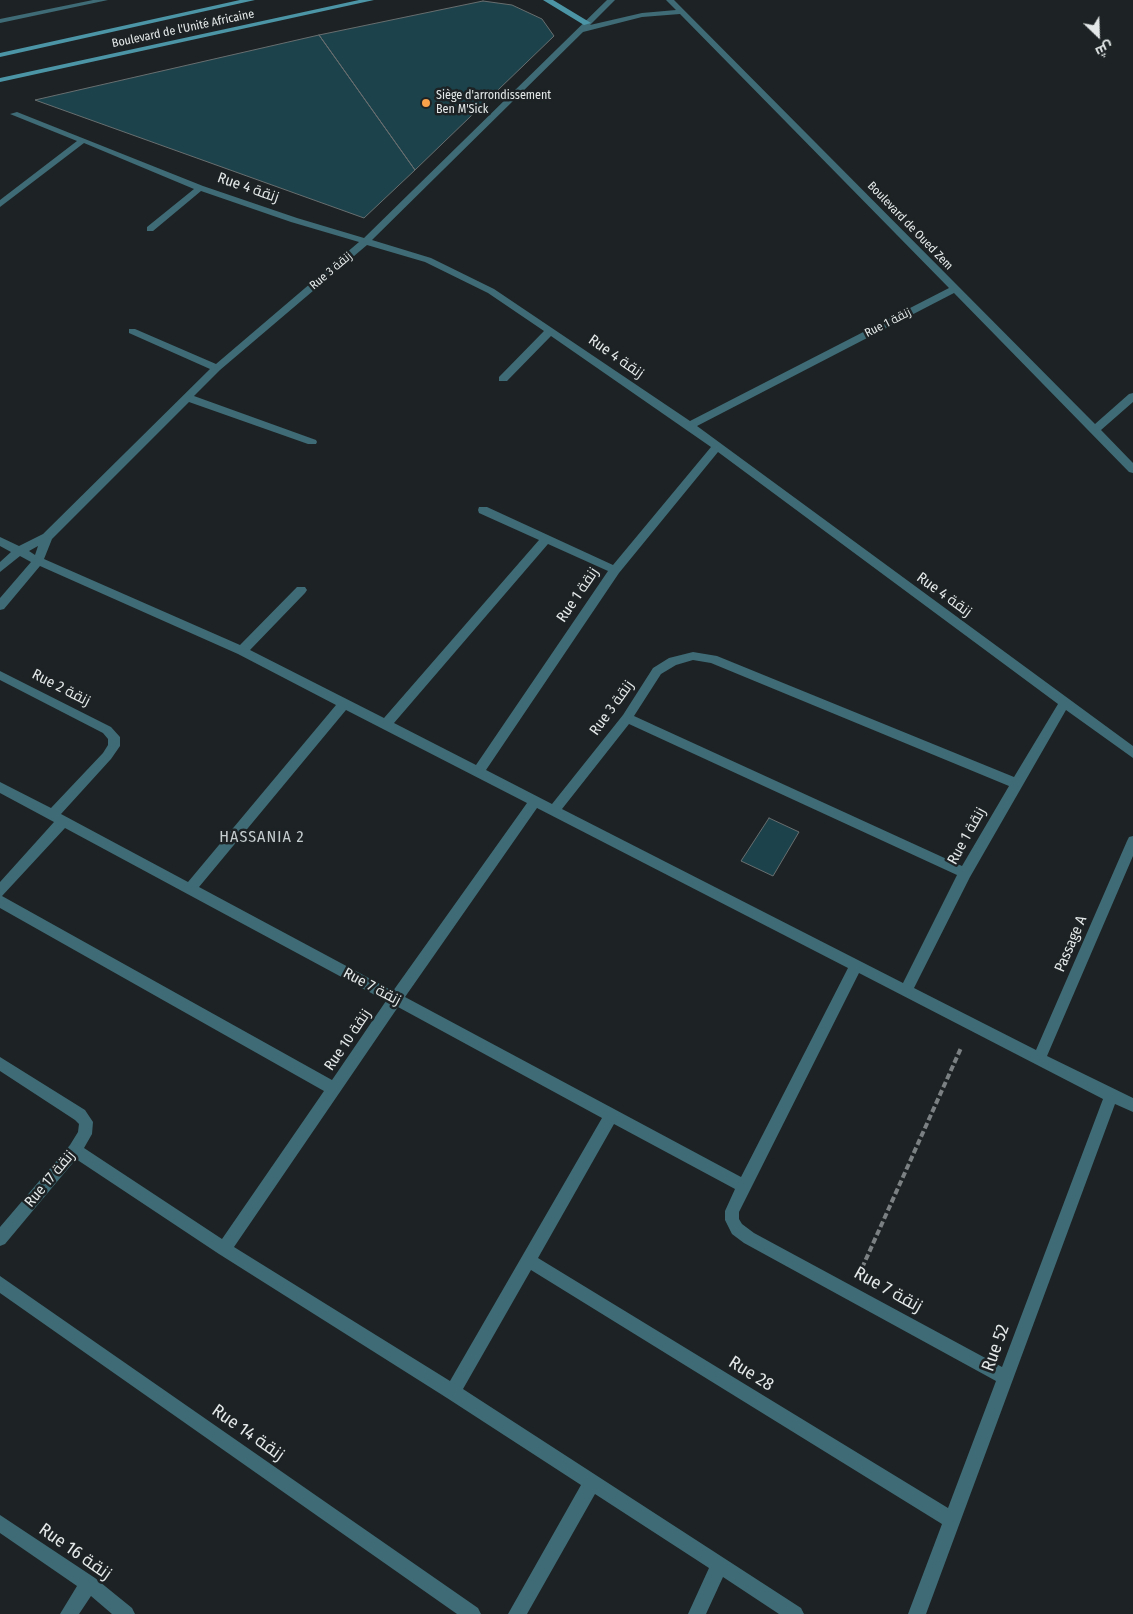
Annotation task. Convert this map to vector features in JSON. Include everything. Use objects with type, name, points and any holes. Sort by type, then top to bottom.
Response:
[{"type":"main road","name":"Boulevard de l'Unité Africaine","points":[[0,55],[252,0]]},
{"type":"main road","name":"Boulevard de l'Unité Africaine","points":[[0,80],[370,0]]},
{"type":"main road","points":[[548,0],[584,27]]},
{"type":"street","points":[[0,22],[104,0]]},
{"type":"street","name":"Rue 3 زنقة","points":[[0,568],[18,552],[47,537],[217,368],[366,241],[611,0]]},
{"type":"street","name":"Boulevard de Oued Zem","points":[[670,0],[1133,469]]},
{"type":"street","points":[[584,27],[642,15],[682,12]]},
{"type":"street","name":"Rue 4 زنقة","points":[[14,114],[200,188],[294,220],[428,260],[491,291],[690,426],[1133,753]]},
{"type":"street","points":[[0,204],[83,140]]},
{"type":"street","points":[[150,229],[200,188]]},
{"type":"street","name":"Rue 1 زنقة","points":[[690,426],[954,289]]},
{"type":"street","points":[[503,380],[551,330]]},
{"type":"street","points":[[132,331],[217,368]]},
{"type":"street","points":[[1095,430],[1133,396]]},
{"type":"street","points":[[186,397],[312,442]]},
{"type":"street","name":"Rue 1 زنقة","points":[[478,772],[615,570],[718,447]]},
{"type":"street","points":[[482,510],[615,570]]},
{"type":"street","name":"Rue 3 زنقة","points":[[0,606],[38,561],[47,537]]},
{"type":"street","points":[[386,724],[546,539]]},
{"type":"street","points":[[0,540],[18,552],[242,651],[534,802],[554,810],[1111,1096],[1133,1105]]},
{"type":"street","points":[[242,651],[301,590]]},
{"type":"street","name":"Rue 3 زنقة","points":[[554,810],[627,718],[657,671],[673,661],[692,656],[713,659],[1016,782]]},
{"type":"street","name":"Rue 2 زنقة","points":[[0,675],[107,730],[114,737],[114,746],[58,818]]},
{"type":"street","name":"Rue 1 زنقة","points":[[906,990],[965,873],[1016,782],[1064,703]]},
{"type":"street","points":[[190,889],[344,704]]},
{"type":"street","points":[[627,718],[965,873]]},
{"type":"street","name":"Rue 7 زنقة","points":[[0,787],[745,1187],[732,1211],[732,1220],[737,1229],[748,1238],[851,1292],[1006,1378]]},
{"type":"street","name":"Rue 10 زنقة","points":[[224,1248],[534,802]]},
{"type":"street","points":[[0,890],[58,818]]},
{"type":"street","name":"Passage A","points":[[1039,1059],[1133,841]]},
{"type":"street","points":[[0,901],[334,1089]]},
{"type":"street","points":[[745,1187],[856,965]]},
{"type":"street","name":"Rue 17 زنقة","points":[[0,1239],[75,1150],[85,1134],[86,1122],[80,1115],[1,1065]]},
{"type":"street","name":"Rue 52","points":[[917,1614],[1111,1096]]},
{"type":"street","points":[[454,1392],[611,1116]]},
{"type":"street","points":[[75,1150],[224,1248],[454,1392],[795,1614]]},
{"type":"street","name":"Rue 28","points":[[528,1260],[953,1521]]},
{"type":"street","name":"Rue 14 زنقة","points":[[0,1284],[472,1614]]},
{"type":"street","points":[[517,1614],[592,1482]]},
{"type":"street","name":"Rue 16 زنقة","points":[[0,1523],[89,1584],[126,1614]]},
{"type":"street","points":[[697,1614],[719,1566]]},
{"type":"street","points":[[68,1614],[89,1584]]},
{"type":"path","points":[[851,1292],[972,1025]]},
{"type":"building","name":"Siège d'arrondissement Ben M'Sick","points":[[483,1],[512,5],[542,19],[554,36],[415,170],[319,35]]},
{"type":"building","points":[[319,35],[415,170],[364,218],[35,100]]},
{"type":"building","points":[[769,818],[799,832],[773,876],[741,861]]},
{"type":"place","name":"Siège d'arrondissement Ben M'Sick","points":[[426,103]]},
{"type":"district","name":"HASSANIA 2","points":[[262,838]]}]
